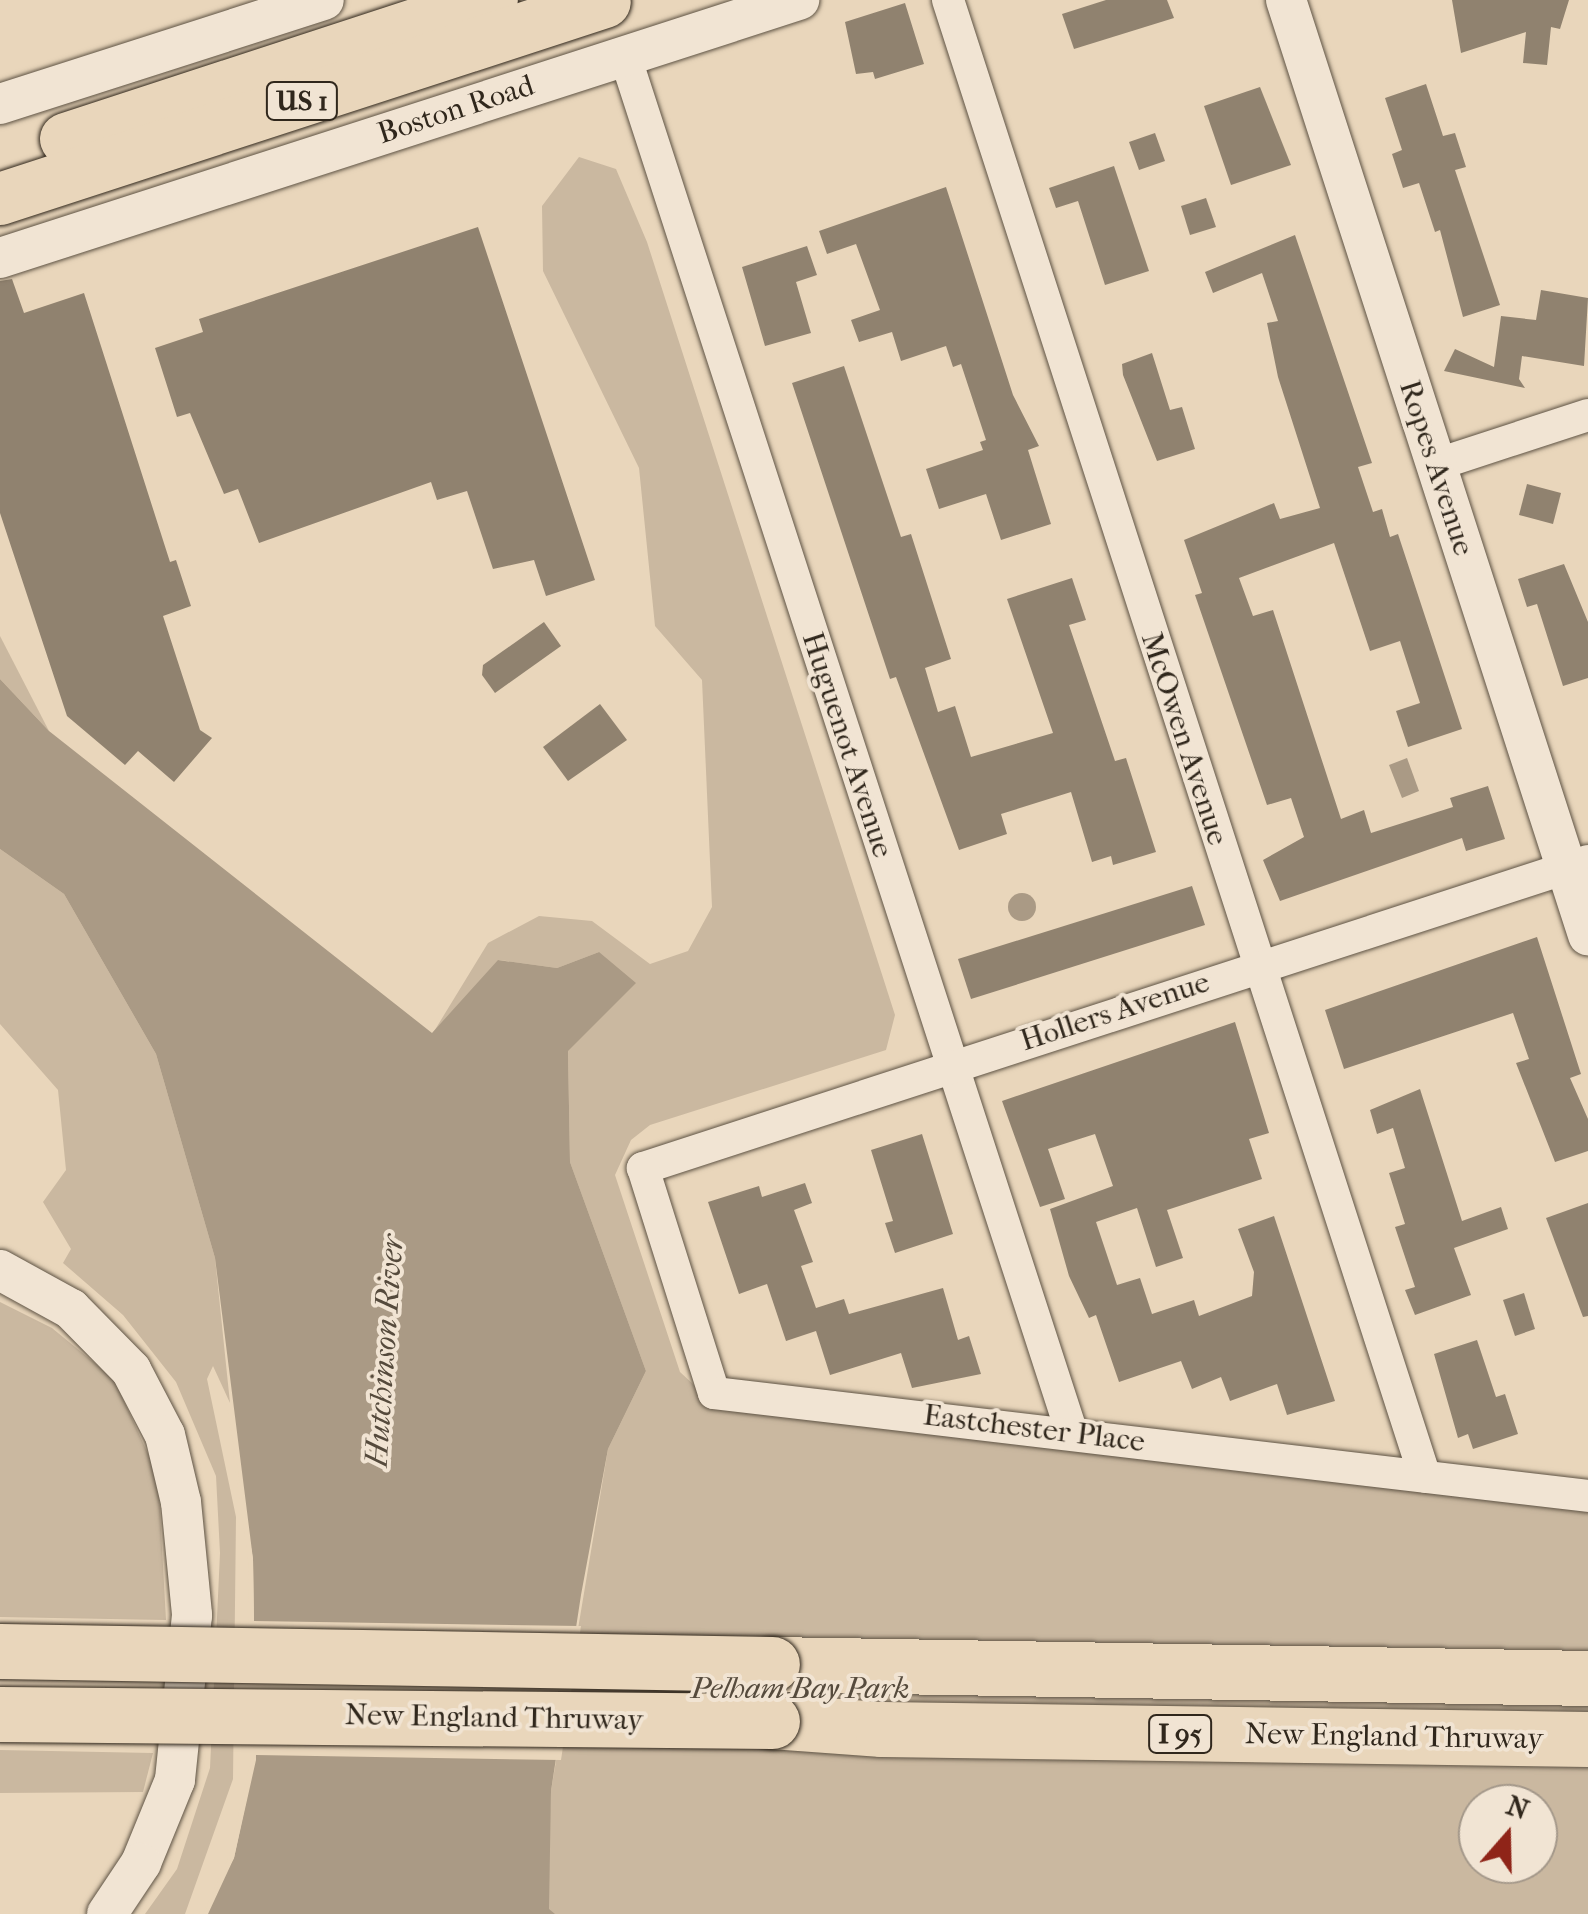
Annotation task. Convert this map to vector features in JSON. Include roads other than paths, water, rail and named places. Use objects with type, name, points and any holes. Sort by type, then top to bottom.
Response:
[{"type":"highway","name":"New England Thruway","points":[[0,1650],[1588,1678]]},
{"type":"highway","name":"New England Thruway","points":[[0,1714],[772,1721],[882,1730],[1588,1740]]},
{"type":"main road","name":"US 1","points":[[0,161],[492,0]]},
{"type":"main road","name":"Boston Road","points":[[0,199],[605,2]]},
{"type":"street","points":[[0,104],[324,0]]},
{"type":"street","points":[[385,0],[428,119]]},
{"type":"street","name":"Boston Road","points":[[0,258],[799,0]]},
{"type":"street","name":"McOwen Avenue","points":[[948,0],[1425,1477]]},
{"type":"street","name":"Ropes Avenue","points":[[1286,0],[1435,465],[1576,864],[1588,936]]},
{"type":"street","name":"Huguenot Avenue","points":[[625,56],[1072,1433]]},
{"type":"street","points":[[53,88],[100,224]]},
{"type":"street","points":[[1435,465],[1588,415]]},
{"type":"street","name":"Hollers Avenue","points":[[643,1168],[950,1064],[1576,864]]},
{"type":"street","name":"Eastchester Place","points":[[643,1168],[714,1393],[1588,1496]]},
{"type":"street","points":[[0,1270],[43,1290],[110,1345],[165,1435],[190,1571],[186,1681],[175,1780],[141,1864],[106,1914]]},
{"type":"water","name":"Hutchinson River","points":[[0,679],[49,731],[432,1033],[498,960],[557,968],[599,952],[636,983],[568,1051],[570,1162],[646,1371],[608,1449],[581,1595],[551,1791],[549,1909],[555,1914],[208,1914],[234,1858],[256,1760],[253,1559],[215,1258],[156,1054],[64,894],[0,849]]},
{"type":"water","points":[[1407,758],[1419,791],[1402,798],[1389,765]]},
{"type":"water","points":[[1022,893],[1032,897],[1036,907],[1032,917],[1022,921],[1012,917],[1008,907],[1012,897]]},
{"type":"park label","name":"Pelham Bay Park","points":[[800,1689]]}]
